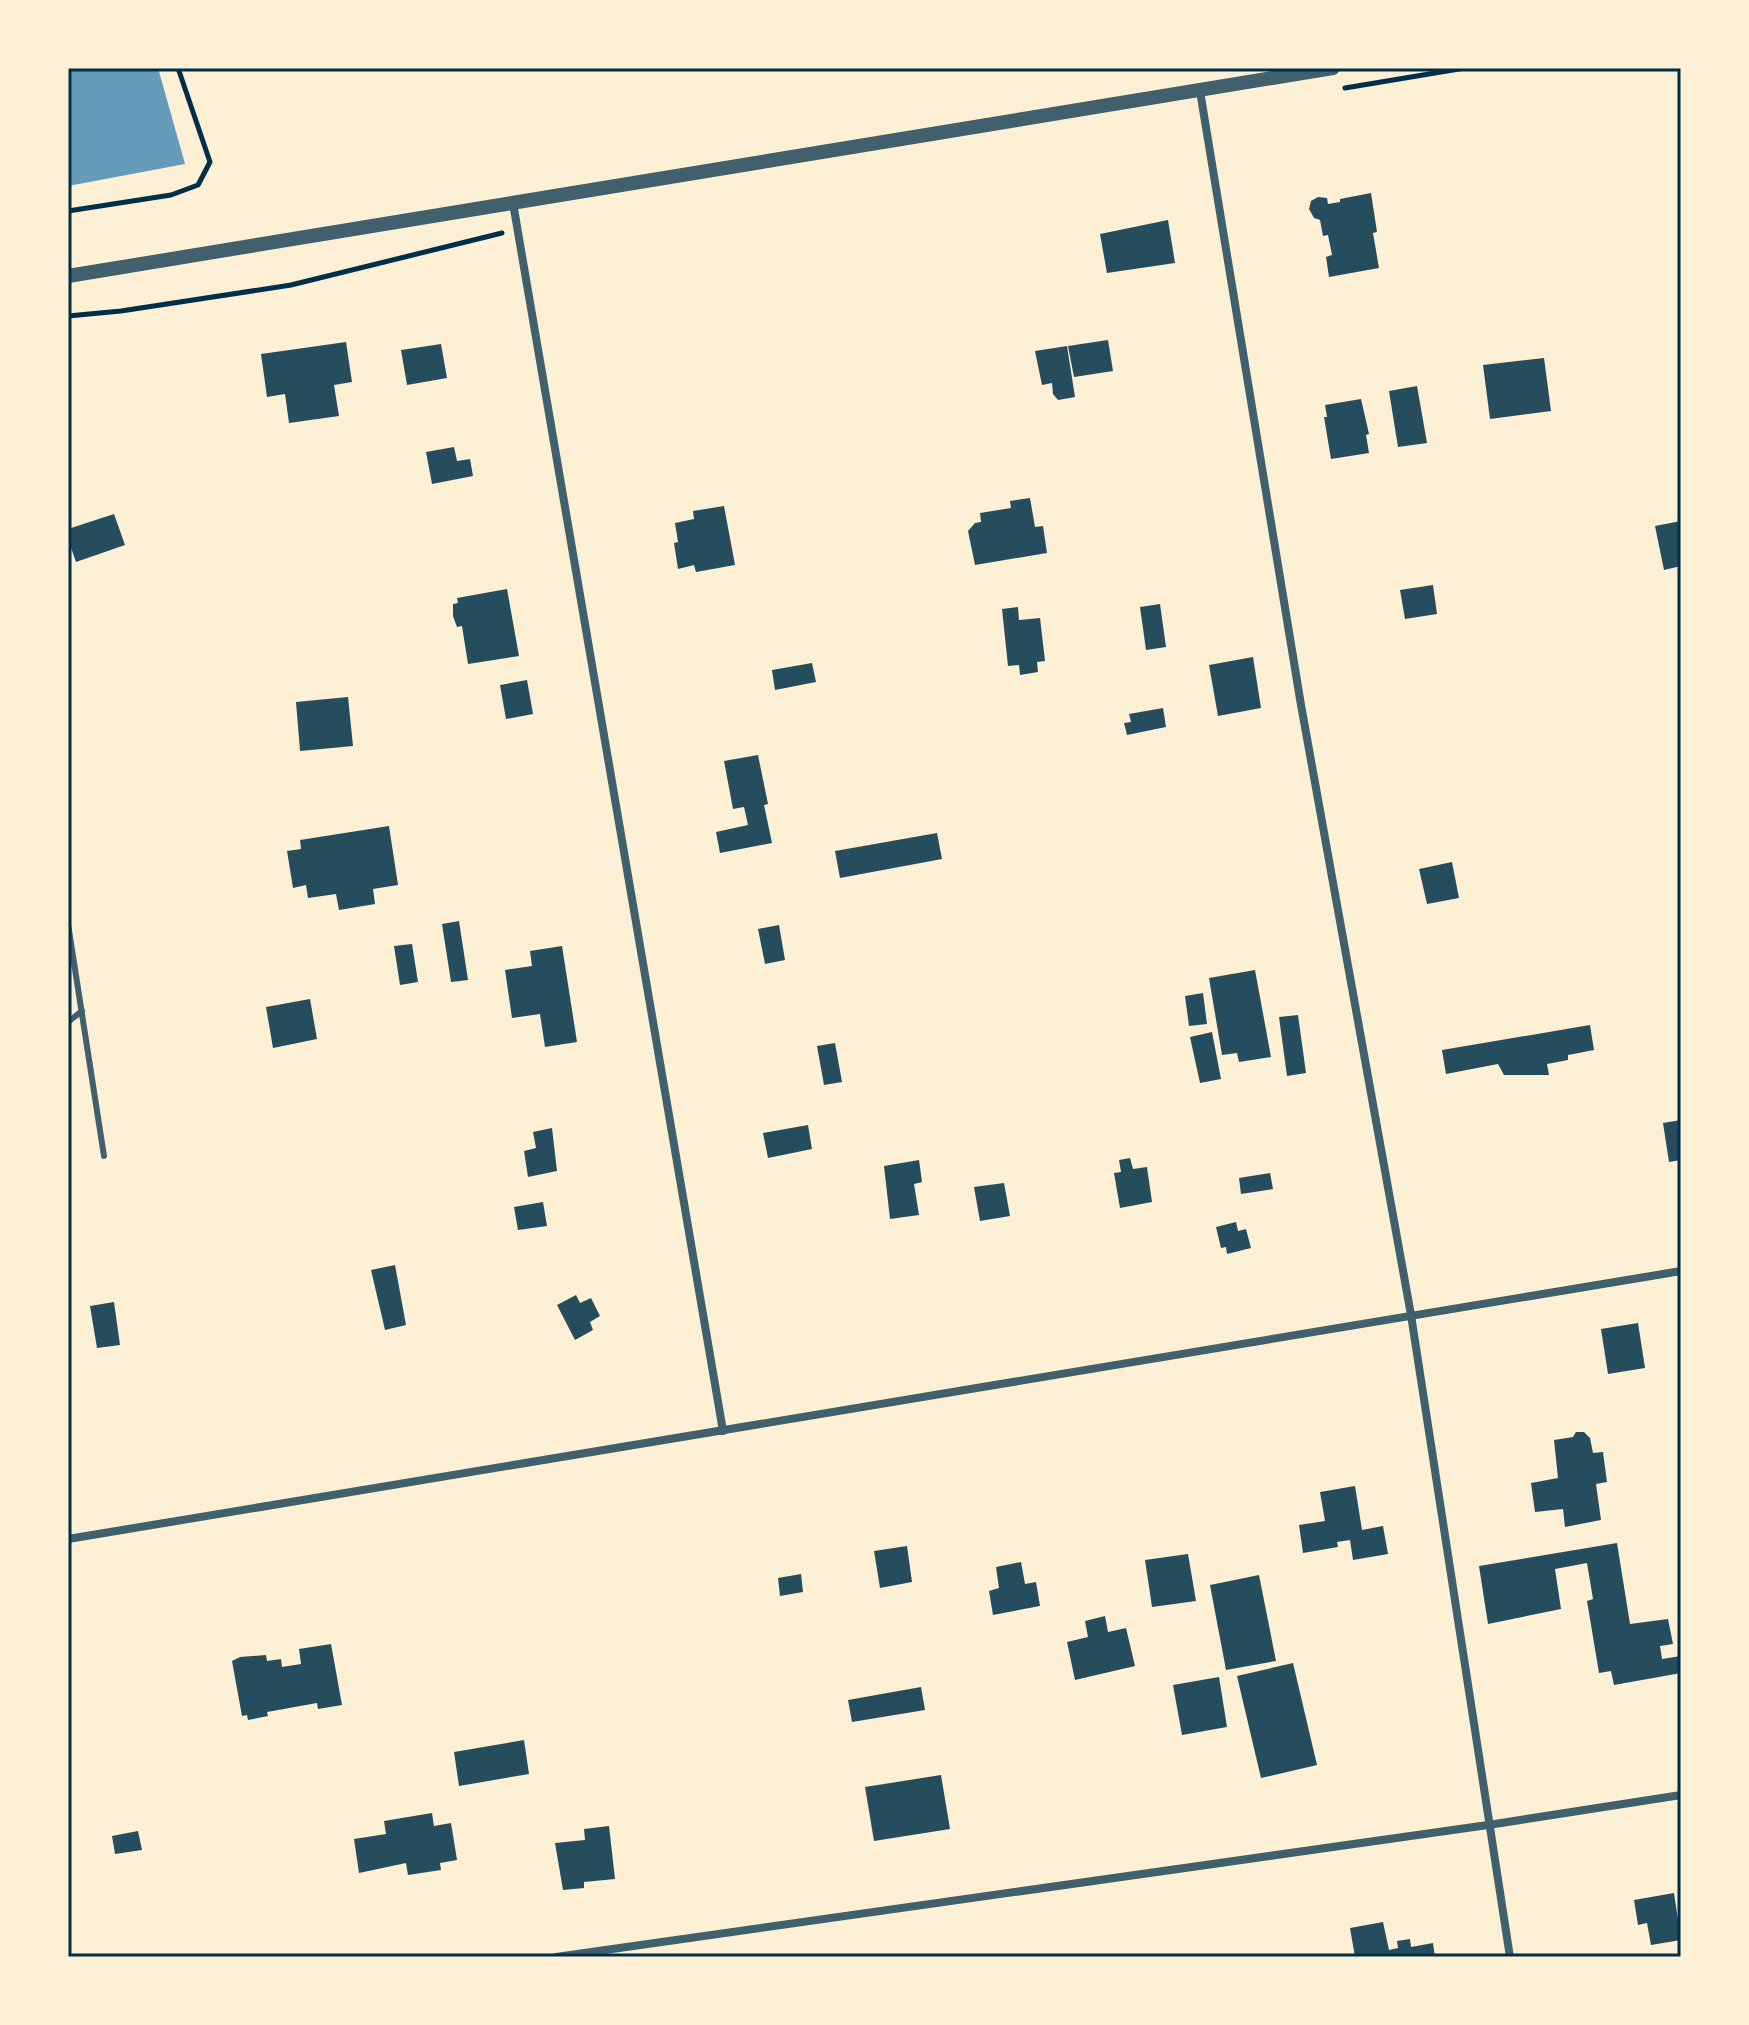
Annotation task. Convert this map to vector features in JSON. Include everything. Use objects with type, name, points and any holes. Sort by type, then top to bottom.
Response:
[{"type":"street","points":[[68,276],[1200,91],[1269,73],[1333,68]]},
{"type":"street","points":[[1200,91],[1301,705],[1411,1315],[1510,1957]]},
{"type":"street","points":[[513,203],[723,1431]]},
{"type":"street","points":[[68,1539],[1681,1271]]},
{"type":"street","points":[[556,1957],[1681,1795]]},
{"type":"lane","points":[[68,924],[104,1156]]},
{"type":"lane","points":[[68,1022],[82,1011]]},
{"type":"path","points":[[68,211],[171,195],[198,185],[210,162],[178,68]]},
{"type":"path","points":[[1343,88],[1465,68]]},
{"type":"path","points":[[68,316],[291,285],[518,230]]},
{"type":"water","points":[[68,68],[158,68],[185,164],[68,186]]},
{"type":"building","points":[[1371,193],[1379,268],[1329,277],[1326,257],[1332,255],[1328,235],[1323,236],[1320,220],[1314,218],[1309,209],[1311,201],[1318,197],[1327,198],[1328,204]]},
{"type":"building","points":[[1168,220],[1175,263],[1107,273],[1100,234]]},
{"type":"building","points":[[1108,340],[1113,371],[1074,377],[1068,346]]},
{"type":"building","points":[[346,342],[352,382],[334,385],[339,416],[289,423],[285,394],[267,397],[261,354]]},
{"type":"building","points":[[441,344],[447,378],[407,385],[401,350]]},
{"type":"building","points":[[1067,346],[1075,397],[1058,400],[1053,394],[1052,383],[1042,385],[1035,351]]},
{"type":"building","points":[[1544,358],[1551,411],[1490,419],[1483,365]]},
{"type":"building","points":[[1417,386],[1427,443],[1398,447],[1389,391]]},
{"type":"building","points":[[1361,399],[1369,434],[1366,435],[1369,453],[1331,459],[1325,405]]},
{"type":"building","points":[[454,447],[457,461],[470,459],[473,476],[432,484],[426,452]]},
{"type":"building","points":[[1030,498],[1035,527],[1043,526],[1047,553],[975,565],[968,531],[975,523],[981,522],[980,513],[1011,508],[1010,501]]},
{"type":"building","points":[[724,506],[735,565],[696,572],[694,565],[678,569],[675,523],[694,519],[693,511]]},
{"type":"building","points":[[114,514],[125,545],[76,562],[68,529]]},
{"type":"building","points":[[1681,521],[1681,566],[1664,570],[1655,526]]},
{"type":"building","points":[[1433,585],[1437,614],[1405,619],[1400,590]]},
{"type":"building","points":[[507,589],[519,656],[468,664],[462,626],[457,627],[453,604],[458,603],[457,598]]},
{"type":"building","points":[[1160,604],[1166,647],[1146,650],[1140,607]]},
{"type":"building","points":[[1018,607],[1019,620],[1040,618],[1045,661],[1037,662],[1038,672],[1020,675],[1019,665],[1008,666],[1002,609]]},
{"type":"building","points":[[1253,657],[1261,708],[1218,716],[1209,665]]},
{"type":"building","points":[[812,663],[816,682],[775,690],[772,670]]},
{"type":"building","points":[[527,680],[533,714],[506,719],[500,685]]},
{"type":"building","points":[[348,697],[353,746],[300,751],[296,702]]},
{"type":"building","points":[[1163,708],[1166,727],[1127,735],[1124,723],[1131,722],[1129,714]]},
{"type":"building","points":[[758,755],[772,843],[720,853],[716,832],[748,825],[744,807],[733,809],[724,761]]},
{"type":"building","points":[[389,826],[398,885],[373,889],[375,904],[339,910],[336,894],[308,898],[306,885],[293,888],[287,851],[301,849],[300,840]]},
{"type":"building","points":[[937,833],[942,859],[840,878],[835,851]]},
{"type":"building","points":[[1452,862],[1459,898],[1427,904],[1419,869]]},
{"type":"building","points":[[459,921],[468,980],[451,982],[442,924]]},
{"type":"building","points":[[779,925],[785,960],[765,964],[758,929]]},
{"type":"building","points":[[412,944],[418,982],[400,985],[394,946]]},
{"type":"building","points":[[562,946],[577,1042],[545,1047],[540,1014],[512,1018],[505,970],[532,966],[530,951]]},
{"type":"building","points":[[1255,970],[1271,1057],[1239,1062],[1237,1053],[1222,1055],[1209,978]]},
{"type":"building","points":[[1203,993],[1207,1024],[1189,1026],[1185,996]]},
{"type":"building","points":[[310,999],[317,1039],[273,1048],[266,1007]]},
{"type":"building","points":[[1298,1015],[1306,1073],[1287,1076],[1279,1017]]},
{"type":"building","points":[[1590,1025],[1594,1050],[1568,1055],[1568,1060],[1547,1064],[1549,1075],[1504,1075],[1498,1064],[1446,1074],[1442,1050]]},
{"type":"building","points":[[1212,1032],[1221,1079],[1200,1083],[1190,1037]]},
{"type":"building","points":[[835,1043],[842,1082],[824,1085],[817,1046]]},
{"type":"building","points":[[1681,1120],[1681,1160],[1669,1162],[1663,1123]]},
{"type":"building","points":[[808,1125],[812,1149],[768,1158],[763,1133]]},
{"type":"building","points":[[552,1128],[557,1171],[528,1177],[524,1151],[536,1148],[533,1132]]},
{"type":"building","points":[[1130,1158],[1133,1169],[1147,1167],[1152,1202],[1120,1208],[1114,1173],[1121,1172],[1119,1160]]},
{"type":"building","points":[[919,1160],[922,1182],[914,1184],[919,1215],[890,1219],[884,1166]]},
{"type":"building","points":[[1270,1173],[1273,1189],[1241,1194],[1239,1178]]},
{"type":"building","points":[[1004,1183],[1010,1216],[980,1221],[974,1187]]},
{"type":"building","points":[[543,1202],[547,1226],[518,1230],[514,1207]]},
{"type":"building","points":[[1236,1222],[1238,1231],[1246,1229],[1251,1248],[1227,1254],[1226,1247],[1221,1248],[1216,1227]]},
{"type":"building","points":[[395,1265],[406,1325],[385,1330],[371,1270]]},
{"type":"building","points":[[576,1295],[580,1303],[591,1298],[600,1316],[590,1322],[593,1330],[575,1340],[557,1305]]},
{"type":"building","points":[[114,1302],[120,1345],[97,1348],[90,1306]]},
{"type":"building","points":[[1638,1323],[1645,1368],[1608,1374],[1601,1329]]},
{"type":"building","points":[[1576,1432],[1584,1432],[1590,1438],[1593,1453],[1603,1452],[1607,1482],[1596,1484],[1601,1520],[1565,1527],[1563,1509],[1535,1512],[1531,1483],[1558,1478],[1554,1440],[1573,1437]]},
{"type":"building","points":[[1355,1486],[1362,1530],[1383,1526],[1388,1554],[1353,1560],[1350,1540],[1337,1542],[1338,1547],[1303,1553],[1299,1525],[1325,1521],[1320,1492]]},
{"type":"building","points":[[1617,1543],[1630,1624],[1668,1619],[1673,1644],[1660,1646],[1662,1659],[1681,1656],[1681,1673],[1614,1685],[1611,1671],[1599,1673],[1587,1601],[1593,1599],[1587,1563],[1555,1569],[1561,1609],[1488,1624],[1479,1566]]},
{"type":"building","points":[[907,1546],[912,1582],[880,1588],[874,1551]]},
{"type":"building","points":[[1188,1554],[1196,1601],[1152,1607],[1145,1560]]},
{"type":"building","points":[[1021,1562],[1025,1584],[1036,1582],[1040,1606],[993,1615],[989,1591],[999,1588],[996,1567]]},
{"type":"building","points":[[801,1574],[803,1592],[780,1596],[778,1578]]},
{"type":"building","points":[[1259,1575],[1276,1661],[1226,1670],[1210,1585]]},
{"type":"building","points":[[1105,1616],[1108,1632],[1126,1628],[1135,1666],[1075,1680],[1067,1642],[1088,1637],[1085,1621]]},
{"type":"building","points":[[331,1644],[342,1705],[318,1709],[317,1703],[267,1712],[268,1716],[248,1720],[247,1715],[242,1716],[232,1661],[240,1657],[266,1655],[267,1661],[281,1659],[282,1667],[301,1664],[299,1649]]},
{"type":"building","points":[[1293,1663],[1317,1765],[1261,1778],[1237,1676]]},
{"type":"building","points":[[1219,1677],[1227,1727],[1182,1735],[1173,1685]]},
{"type":"building","points":[[921,1687],[925,1710],[852,1722],[848,1700]]},
{"type":"building","points":[[524,1740],[529,1774],[459,1786],[454,1752]]},
{"type":"building","points":[[941,1775],[950,1829],[874,1841],[865,1787]]},
{"type":"building","points":[[432,1813],[434,1826],[451,1823],[457,1860],[440,1863],[441,1870],[408,1875],[406,1863],[359,1873],[354,1839],[386,1834],[384,1821]]},
{"type":"building","points":[[609,1826],[615,1879],[584,1882],[584,1888],[563,1890],[555,1843],[585,1840],[584,1829]]},
{"type":"building","points":[[138,1831],[142,1850],[115,1854],[112,1836]]},
{"type":"building","points":[[1674,1893],[1681,1940],[1651,1945],[1647,1923],[1638,1925],[1634,1900]]},
{"type":"building","points":[[1383,1922],[1389,1950],[1398,1948],[1397,1941],[1410,1939],[1411,1947],[1433,1943],[1435,1957],[1355,1957],[1350,1928]]}]
